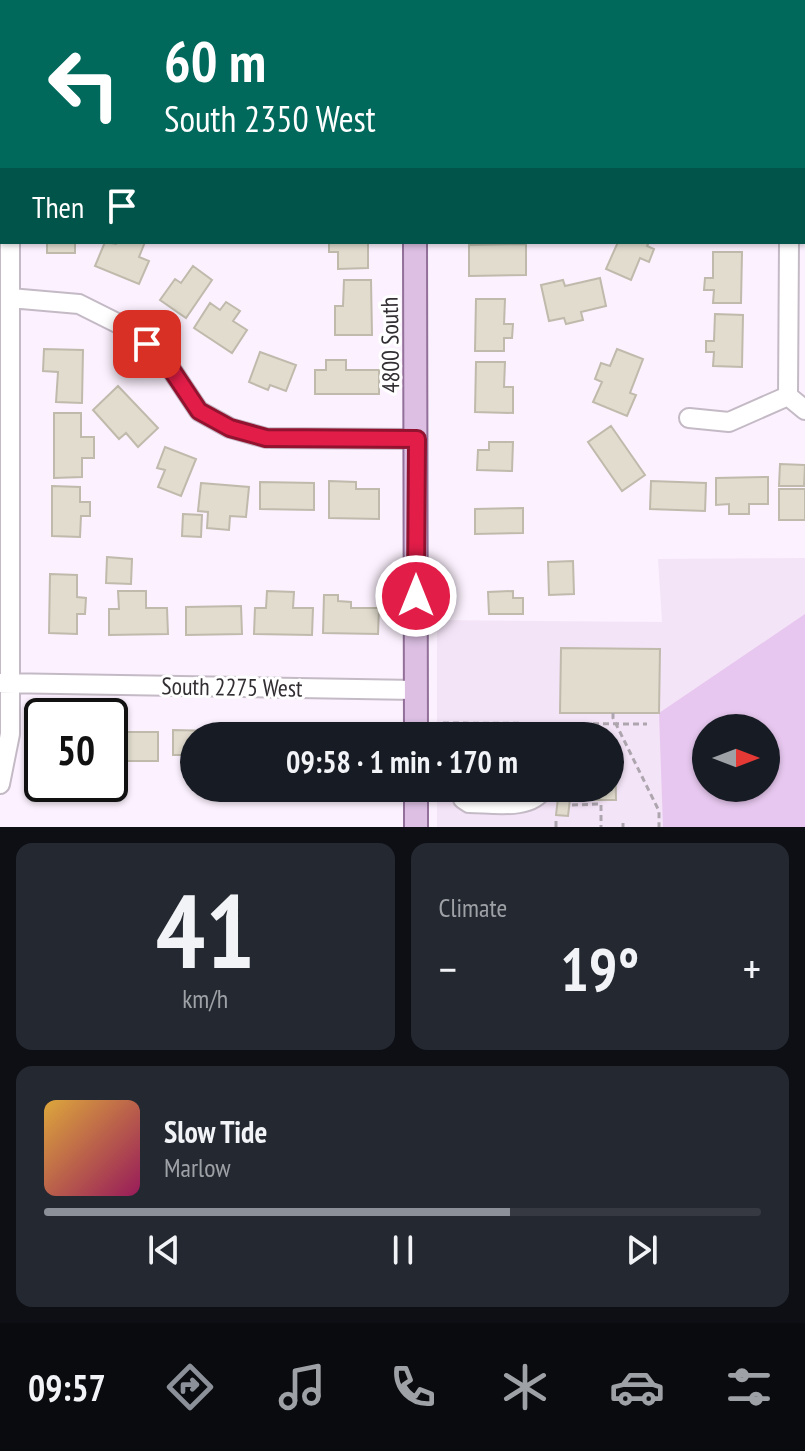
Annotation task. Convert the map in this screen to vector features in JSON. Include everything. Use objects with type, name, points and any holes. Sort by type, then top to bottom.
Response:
[{"type":"main road","name":"4800 South","points":[[415,244],[416,722]]},
{"type":"main road","points":[[416,802],[416,827]]},
{"type":"street","points":[[0,784],[10,734],[5,683],[10,244]]},
{"type":"street","points":[[788,396],[789,244]]},
{"type":"street","points":[[10,298],[79,304],[129,329],[165,360],[199,411],[230,428],[266,438],[417,439]]},
{"type":"street","points":[[788,396],[805,410]]},
{"type":"street","points":[[689,418],[729,422],[788,396]]},
{"type":"street","name":"South 2275 West","points":[[5,683],[416,690]]},
{"type":"street","points":[[468,802],[526,802]]},
{"type":"path","points":[[613,713],[615,722]]},
{"type":"path","points":[[624,724],[647,724]]},
{"type":"path","points":[[624,740],[659,811],[659,827]]},
{"type":"path","points":[[572,805],[601,804],[601,827]]},
{"type":"path","points":[[556,819],[556,827]]},
{"type":"shaded area","points":[[805,558],[805,827],[437,827],[437,802],[624,802],[624,722],[437,722],[437,620],[662,622],[658,559]]},
{"type":"shaded area","points":[[805,614],[805,827],[663,827],[659,713]]},
{"type":"building","points":[[47,244],[75,244],[75,253],[47,253]]},
{"type":"building","points":[[104,244],[144,244],[139,257],[149,261],[139,284],[95,266]]},
{"type":"building","points":[[329,244],[368,244],[368,268],[338,269],[338,252],[329,252]]},
{"type":"building","points":[[526,244],[526,275],[469,276],[469,245]]},
{"type":"building","points":[[617,244],[648,244],[654,249],[649,262],[640,258],[631,280],[606,269]]},
{"type":"building","points":[[713,252],[742,252],[741,303],[713,303],[714,290],[704,290],[705,278],[713,278]]},
{"type":"building","points":[[193,266],[212,280],[186,318],[160,300],[175,279],[181,283]]},
{"type":"building","points":[[600,278],[606,306],[581,312],[583,320],[566,324],[564,318],[549,321],[541,285],[563,280],[565,286]]},
{"type":"building","points":[[344,280],[371,280],[372,335],[335,335],[335,306],[343,306]]},
{"type":"building","points":[[476,299],[505,299],[504,324],[513,324],[512,338],[504,338],[504,351],[475,351]]},
{"type":"building","points":[[226,302],[240,311],[233,321],[247,330],[232,353],[194,328],[210,303],[220,310]]},
{"type":"building","points":[[715,314],[743,315],[742,367],[713,366],[714,352],[706,352],[706,341],[714,341]]},
{"type":"building","points":[[44,349],[83,350],[82,403],[56,402],[58,372],[43,371]]},
{"type":"building","points":[[617,349],[643,359],[630,393],[636,395],[627,416],[593,402],[602,382],[595,379],[601,363],[610,366]]},
{"type":"building","points":[[260,352],[296,365],[286,391],[270,385],[268,390],[249,382]]},
{"type":"building","points":[[326,360],[346,360],[346,370],[379,370],[379,394],[315,394],[315,370],[326,370]]},
{"type":"building","points":[[476,362],[505,362],[504,387],[513,387],[513,413],[475,412]]},
{"type":"building","points":[[118,386],[158,428],[138,447],[126,433],[119,439],[93,410]]},
{"type":"building","points":[[54,413],[81,413],[81,437],[94,437],[94,458],[82,458],[82,477],[54,478]]},
{"type":"building","points":[[611,426],[645,475],[622,491],[588,442]]},
{"type":"building","points":[[489,442],[513,442],[512,471],[477,470],[478,450],[489,450]]},
{"type":"building","points":[[165,447],[196,459],[181,496],[158,487],[165,470],[157,468]]},
{"type":"building","points":[[780,464],[805,465],[804,486],[779,486]]},
{"type":"building","points":[[768,477],[768,504],[749,504],[749,514],[729,514],[729,504],[716,505],[716,478]]},
{"type":"building","points":[[329,481],[356,482],[356,489],[379,489],[379,519],[329,518]]},
{"type":"building","points":[[651,481],[706,483],[705,511],[650,509]]},
{"type":"building","points":[[260,482],[314,483],[314,510],[260,509]]},
{"type":"building","points":[[201,483],[249,487],[246,517],[230,516],[229,530],[207,528],[208,512],[198,511]]},
{"type":"building","points":[[52,486],[80,487],[80,502],[90,502],[90,516],[81,516],[80,537],[52,536]]},
{"type":"building","points":[[779,489],[805,489],[805,520],[779,520]]},
{"type":"building","points":[[523,508],[523,533],[475,534],[475,509]]},
{"type":"building","points":[[183,514],[202,515],[201,537],[182,536]]},
{"type":"building","points":[[107,557],[132,559],[131,584],[106,583]]},
{"type":"building","points":[[573,561],[574,594],[549,595],[548,562]]},
{"type":"building","points":[[50,574],[77,575],[77,597],[86,598],[85,614],[77,614],[77,634],[49,633]]},
{"type":"building","points":[[118,591],[146,591],[146,608],[167,608],[168,634],[109,635],[109,609],[119,609]]},
{"type":"building","points":[[267,591],[294,592],[293,608],[313,608],[312,635],[254,634],[255,608],[266,608]]},
{"type":"building","points":[[513,591],[513,598],[523,598],[523,614],[489,614],[488,592]]},
{"type":"building","points":[[324,595],[338,595],[338,601],[351,602],[351,608],[379,608],[378,634],[323,633]]},
{"type":"building","points":[[241,606],[242,634],[186,635],[186,607]]},
{"type":"building","points":[[561,648],[660,649],[659,713],[560,713]]},
{"type":"building","points":[[173,730],[180,730],[180,755],[173,755]]},
{"type":"building","points":[[128,732],[158,732],[158,761],[128,761]]},
{"type":"building","points":[[558,802],[570,802],[568,816],[556,815]]},
{"type":"route","points":[[147,344],[165,360],[199,411],[230,428],[266,438],[417,439],[416,596]]}]
